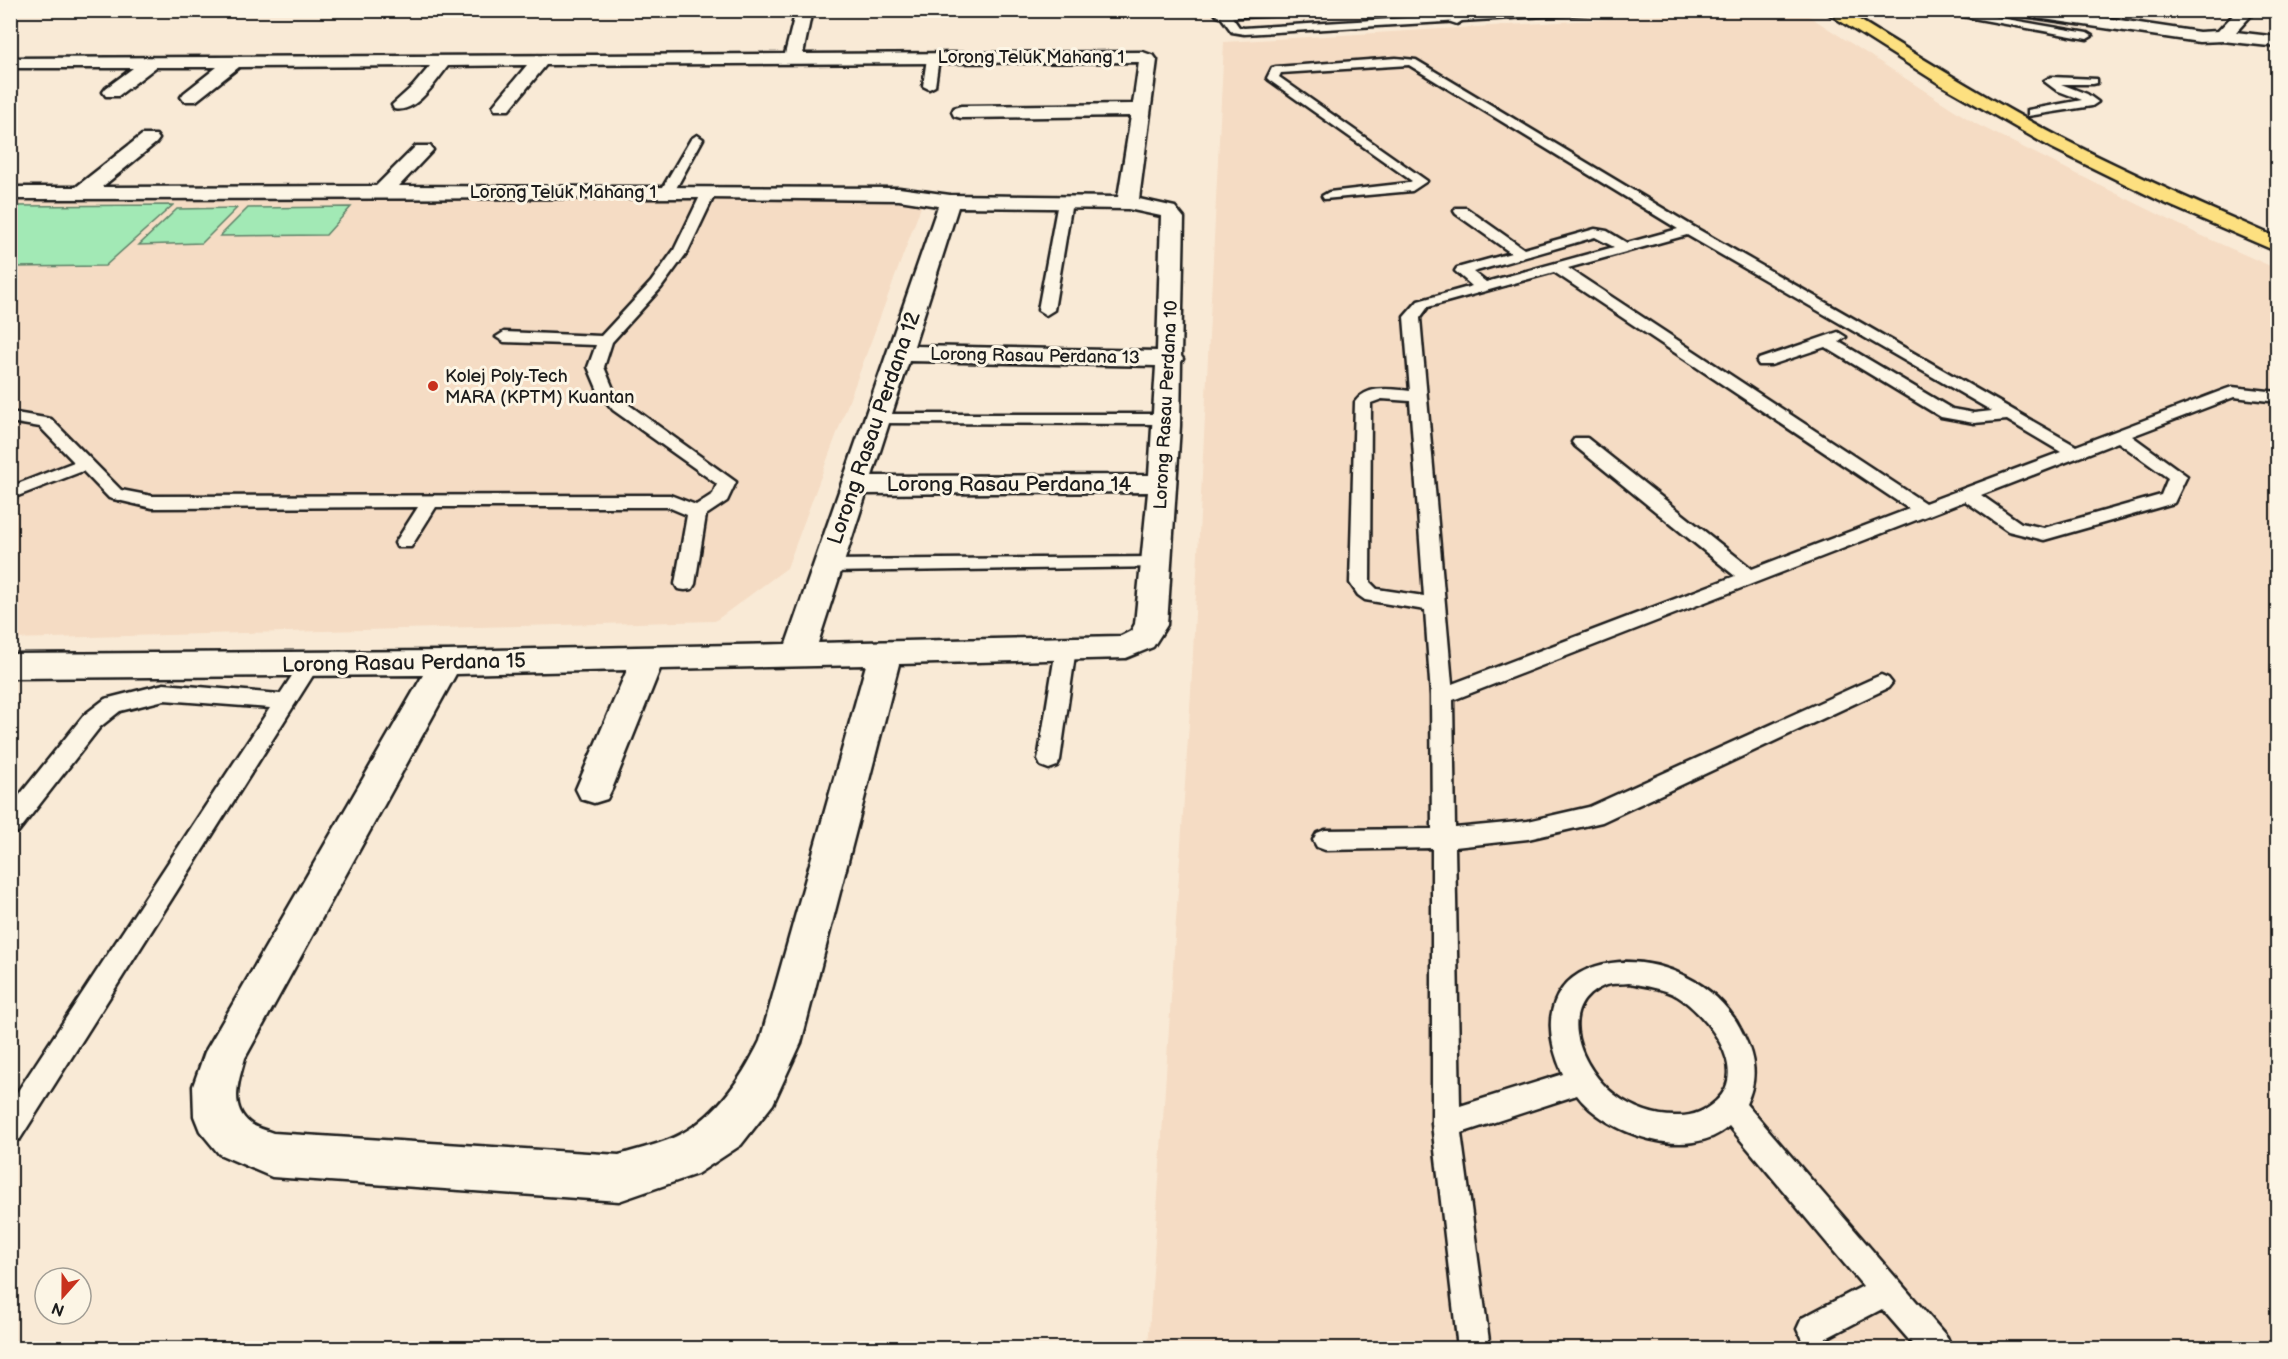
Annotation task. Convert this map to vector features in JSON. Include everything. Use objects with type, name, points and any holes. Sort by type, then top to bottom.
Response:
[{"type":"highway","points":[[1831,10],[1958,87],[2058,143],[2135,182],[2277,246]]},
{"type":"highway","points":[[1858,10],[1971,81],[2147,173],[2277,228]]},
{"type":"street","points":[[793,58],[804,10]]},
{"type":"street","points":[[1222,12],[1284,10]]},
{"type":"street","points":[[2017,10],[2183,36],[2223,36],[2277,42]]},
{"type":"street","points":[[2223,36],[2248,10]]},
{"type":"street","points":[[669,59],[682,40]]},
{"type":"street","name":"Lorong Teluk Mahang 1","points":[[10,63],[1143,57],[1149,60],[1128,203],[950,201],[899,194],[709,192],[10,193]]},
{"type":"street","points":[[401,105],[419,90],[444,60]]},
{"type":"street","points":[[502,106],[541,60]]},
{"type":"street","points":[[112,92],[152,62]]},
{"type":"street","points":[[190,97],[236,62]]},
{"type":"street","points":[[961,112],[1141,110]]},
{"type":"street","points":[[81,193],[149,139]]},
{"type":"street","points":[[381,193],[423,150]]},
{"type":"street","name":"Lorong Rasau Perdana 12","points":[[798,655],[950,201]]},
{"type":"street","name":"Lorong Rasau Perdana 10","points":[[1128,203],[1168,211],[1173,218],[1171,359],[1163,483],[1151,625],[1142,639]]},
{"type":"street","name":"Lorong Rasau Perdana 13","points":[[899,353],[1171,359]]},
{"type":"street","name":"Lorong Rasau Perdana 14","points":[[855,485],[1163,483]]},
{"type":"street","name":"Lorong Rasau Perdana 15","points":[[14,671],[1126,647],[1142,639]]},
{"type":"street","points":[[446,663],[226,1052],[215,1086],[216,1116],[235,1139],[272,1155],[619,1178],[681,1158],[725,1130],[758,1090],[780,1043],[886,651]]},
{"type":"street","points":[[594,789],[648,658]]},
{"type":"lane","points":[[1222,12],[1236,30],[1244,32],[1453,15],[1596,10]]},
{"type":"lane","points":[[1934,10],[2087,36]]},
{"type":"lane","points":[[930,86],[933,58]]},
{"type":"lane","points":[[1329,196],[1412,187],[1420,181],[1273,78],[1276,70],[1412,62],[1689,230],[2074,452]]},
{"type":"lane","points":[[2032,113],[2088,104],[2091,100],[2060,88],[2051,83],[2051,80],[2093,81]]},
{"type":"lane","points":[[667,192],[697,139]]},
{"type":"lane","points":[[685,584],[697,512],[721,497],[727,482],[619,406],[608,393],[596,367],[605,341],[656,285],[681,251],[709,192]]},
{"type":"lane","points":[[1046,310],[1065,202]]},
{"type":"lane","points":[[1461,211],[1521,253]]},
{"type":"lane","points":[[1474,1348],[1446,1124],[1442,696],[1412,317],[1423,304],[1689,230]]},
{"type":"lane","points":[[1483,287],[1462,271],[1595,233],[1602,234],[1626,248]]},
{"type":"lane","points":[[1556,267],[1924,511]]},
{"type":"lane","points":[[1764,362],[1861,330]]},
{"type":"lane","points":[[504,337],[605,341]]},
{"type":"lane","points":[[1826,341],[1947,413],[1974,418],[2009,415]]},
{"type":"lane","points":[[1442,696],[2232,392],[2277,397]]},
{"type":"lane","points":[[1420,398],[1377,394],[1366,397],[1363,402],[1360,583],[1372,595],[1436,605]]},
{"type":"lane","points":[[10,417],[45,423],[115,494],[152,502],[670,501],[697,512]]},
{"type":"lane","points":[[877,419],[1167,419]]},
{"type":"lane","points":[[1967,494],[2015,527],[2044,534],[2168,499],[2178,476],[2119,435]]},
{"type":"lane","points":[[1581,442],[1749,577]]},
{"type":"lane","points":[[10,494],[85,464]]},
{"type":"lane","points":[[404,543],[430,502]]},
{"type":"lane","points":[[828,566],[1156,563]]},
{"type":"lane","points":[[1049,760],[1066,648]]},
{"type":"lane","points":[[10,1129],[310,664]]},
{"type":"lane","points":[[1325,840],[1445,837],[1537,829],[1566,824],[1594,815],[1881,683]]},
{"type":"lane","points":[[10,825],[92,720],[113,705],[164,692],[286,702]]},
{"type":"lane","points":[[1629,972],[1658,976],[1686,988],[1711,1008],[1730,1031],[1740,1058],[1741,1084],[1731,1107],[1713,1122],[1687,1130],[1659,1129],[1629,1119],[1602,1103],[1581,1081],[1567,1054],[1562,1029],[1567,1005],[1581,986],[1603,975],[1629,972]]},
{"type":"lane","points":[[1446,1124],[1581,1081]]},
{"type":"lane","points":[[1731,1107],[1936,1348]]},
{"type":"lane","points":[[1813,1329],[1886,1290]]},
{"type":"shaded area","points":[[1744,11],[1801,11],[1976,124],[2198,234],[2277,269],[2277,1348],[1148,1348],[1191,692],[1224,42]]},
{"type":"shaded area","name":"Kolej Poly-Tech MARA (KPTM) Kuantan","points":[[762,195],[922,204],[787,568],[715,621],[11,639],[10,196]]},
{"type":"green space","points":[[173,205],[105,266],[11,267],[11,206]]},
{"type":"green space","points":[[351,207],[326,235],[220,236],[248,208]]},
{"type":"green space","points":[[237,208],[202,243],[139,245],[177,209]]},
{"type":"place","name":"Kolej Poly-Tech MARA (KPTM) Kuantan","points":[[433,386]]}]
